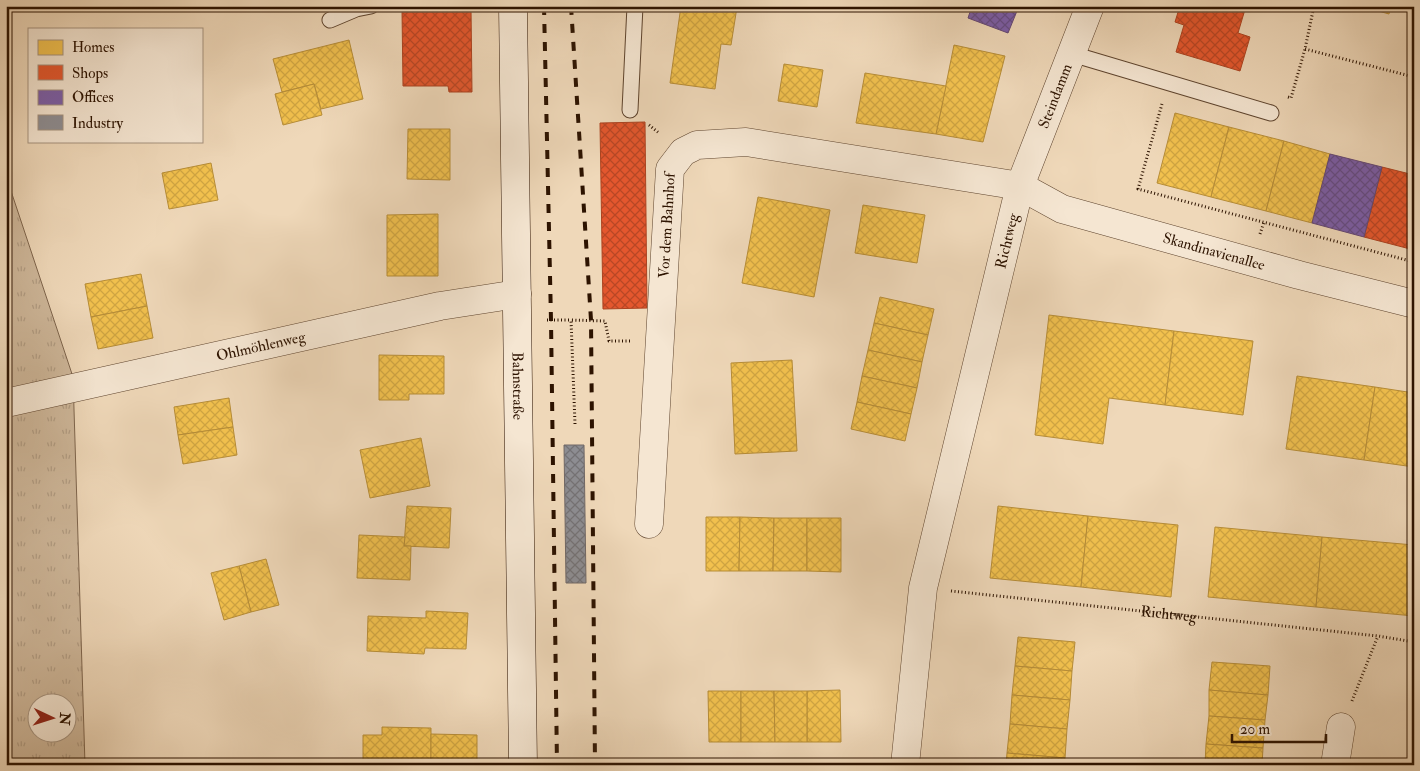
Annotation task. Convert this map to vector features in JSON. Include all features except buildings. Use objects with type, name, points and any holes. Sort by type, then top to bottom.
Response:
[{"type":"street","name":"Bahnstraße","points":[[513,6],[523,765]]},
{"type":"street","name":"Steindamm","points":[[1020,186],[1090,6]]},
{"type":"street","name":"Vor dem Bahnhof","points":[[649,524],[670,169],[683,152],[697,145],[746,142],[1020,186]]},
{"type":"street","name":"Skandinavienallee","points":[[1020,186],[1062,209],[1299,275],[1414,304]]},
{"type":"street","name":"Richtweg","points":[[905,765],[923,588],[1020,186]]},
{"type":"street","name":"Ohlmöhlenweg","points":[[6,403],[440,306],[517,294]]},
{"type":"street","points":[[1334,765],[1341,727]]},
{"type":"lane","points":[[330,20],[356,9],[371,6]]},
{"type":"lane","points":[[630,110],[635,6]]},
{"type":"lane","points":[[1072,54],[1271,113]]},
{"type":"path","points":[[1282,95],[1290,98],[1305,49],[1314,6]]},
{"type":"path","points":[[1305,49],[1414,77]]},
{"type":"path","points":[[1168,83],[1138,189],[1414,262]]},
{"type":"path","points":[[630,110],[683,152]]},
{"type":"path","points":[[1261,231],[1264,222]]},
{"type":"path","points":[[575,424],[571,320],[604,321],[609,341],[661,342]]},
{"type":"path","name":"Richtweg","points":[[923,588],[1378,636],[1414,642]]},
{"type":"path","points":[[1341,727],[1378,636]]},
{"type":"green space","points":[[6,176],[73,377],[85,765],[6,765]]},
{"type":"railway","points":[[544,6],[551,320],[557,765]]},
{"type":"railway","points":[[571,6],[591,320],[595,765]]}]
